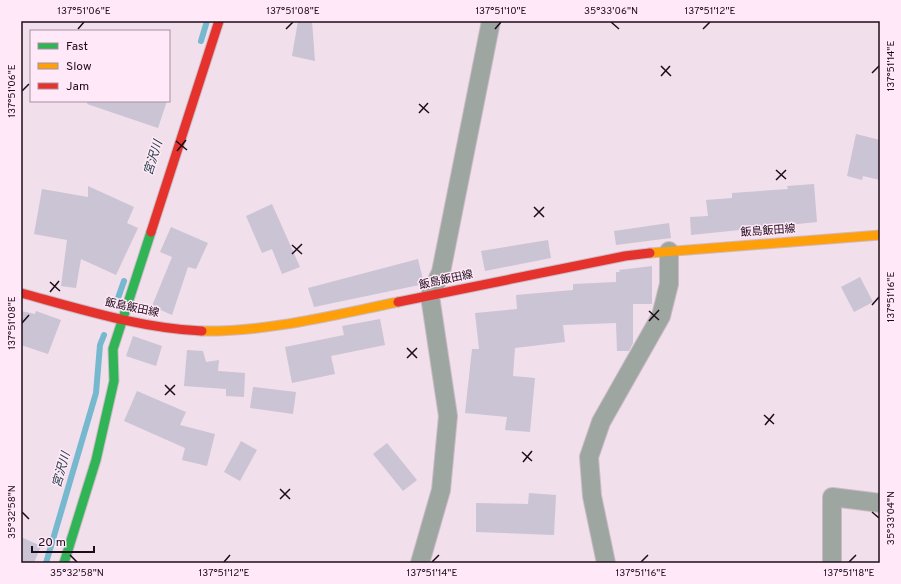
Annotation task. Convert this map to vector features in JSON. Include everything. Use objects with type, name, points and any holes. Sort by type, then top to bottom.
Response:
[{"type":"main road","points":[[64,563],[96,460],[114,381],[113,349],[219,21]]},
{"type":"main road","name":"飯島飯田線","points":[[21,293],[122,320],[188,330],[239,330],[286,324],[625,256],[669,251],[880,235]]},
{"type":"street","points":[[420,563],[441,490],[448,416],[430,296],[441,272],[490,21]]},
{"type":"street","points":[[606,563],[592,496],[589,457],[601,422],[661,316],[669,284],[669,251]]},
{"type":"street","points":[[832,563],[832,498],[880,503]]},
{"type":"building","points":[[298,21],[312,21],[315,61],[292,56]]},
{"type":"building","points":[[88,102],[167,102],[158,128],[87,104]]},
{"type":"building","points":[[856,134],[880,140],[880,180],[863,176],[862,180],[847,176]]},
{"type":"building","points":[[814,184],[817,222],[691,235],[690,217],[708,216],[706,200],[732,198],[732,193],[788,189],[787,186]]},
{"type":"building","points":[[88,186],[134,207],[127,223],[138,228],[116,275],[81,259],[76,288],[61,286],[67,240],[34,234],[42,189],[88,197]]},
{"type":"building","points":[[272,204],[300,267],[282,274],[272,249],[262,253],[246,216]]},
{"type":"building","points":[[669,223],[671,238],[616,245],[614,231]]},
{"type":"building","points":[[171,227],[208,243],[196,269],[188,267],[172,315],[152,306],[172,257],[160,252]]},
{"type":"building","points":[[548,240],[551,258],[485,271],[481,251]]},
{"type":"building","points":[[418,259],[424,284],[314,307],[308,288]]},
{"type":"building","points":[[652,266],[652,304],[633,304],[633,343],[629,351],[617,351],[616,323],[563,325],[565,342],[515,348],[513,376],[535,378],[530,432],[505,430],[507,417],[465,413],[472,349],[479,349],[475,313],[517,309],[516,295],[573,290],[573,284],[616,282],[616,272],[620,272],[619,270]]},
{"type":"building","points":[[860,277],[873,302],[854,312],[841,287]]},
{"type":"building","points":[[21,311],[35,314],[36,311],[61,320],[48,354],[21,345]]},
{"type":"building","points":[[380,319],[385,345],[331,356],[335,374],[292,383],[285,347],[344,335],[342,326]]},
{"type":"building","points":[[133,336],[162,346],[156,366],[126,356]]},
{"type":"building","points":[[187,350],[203,351],[206,362],[219,360],[218,371],[245,373],[244,397],[226,396],[226,389],[184,386]]},
{"type":"building","points":[[253,387],[296,392],[293,414],[250,408]]},
{"type":"building","points":[[137,391],[186,412],[180,425],[215,434],[207,466],[182,460],[185,448],[124,421]]},
{"type":"building","points":[[241,441],[257,450],[240,481],[224,472]]},
{"type":"building","points":[[387,443],[417,480],[403,491],[373,454]]},
{"type":"building","points":[[529,493],[556,495],[554,535],[476,532],[476,503],[528,504]]},
{"type":"building","points":[[21,537],[41,546],[34,563],[21,563]]},
{"type":"waterway","name":"宮沢川","points":[[201,41],[207,21]]},
{"type":"waterway","name":"宮沢川","points":[[117,301],[124,281]]},
{"type":"waterway","name":"宮沢川","points":[[46,563],[96,393],[100,345],[104,335]]},
{"type":"traffic: fast","points":[[64,563],[96,460],[114,381],[113,349],[151,232]]},
{"type":"traffic: slow","points":[[650,253],[880,235]]},
{"type":"traffic: slow","points":[[202,331],[227,331],[276,326],[398,302]]},
{"type":"traffic: jam","points":[[151,232],[219,21]]},
{"type":"traffic: jam","points":[[398,302],[625,256],[650,253]]},
{"type":"traffic: jam","points":[[21,293],[133,322],[202,331]]}]
